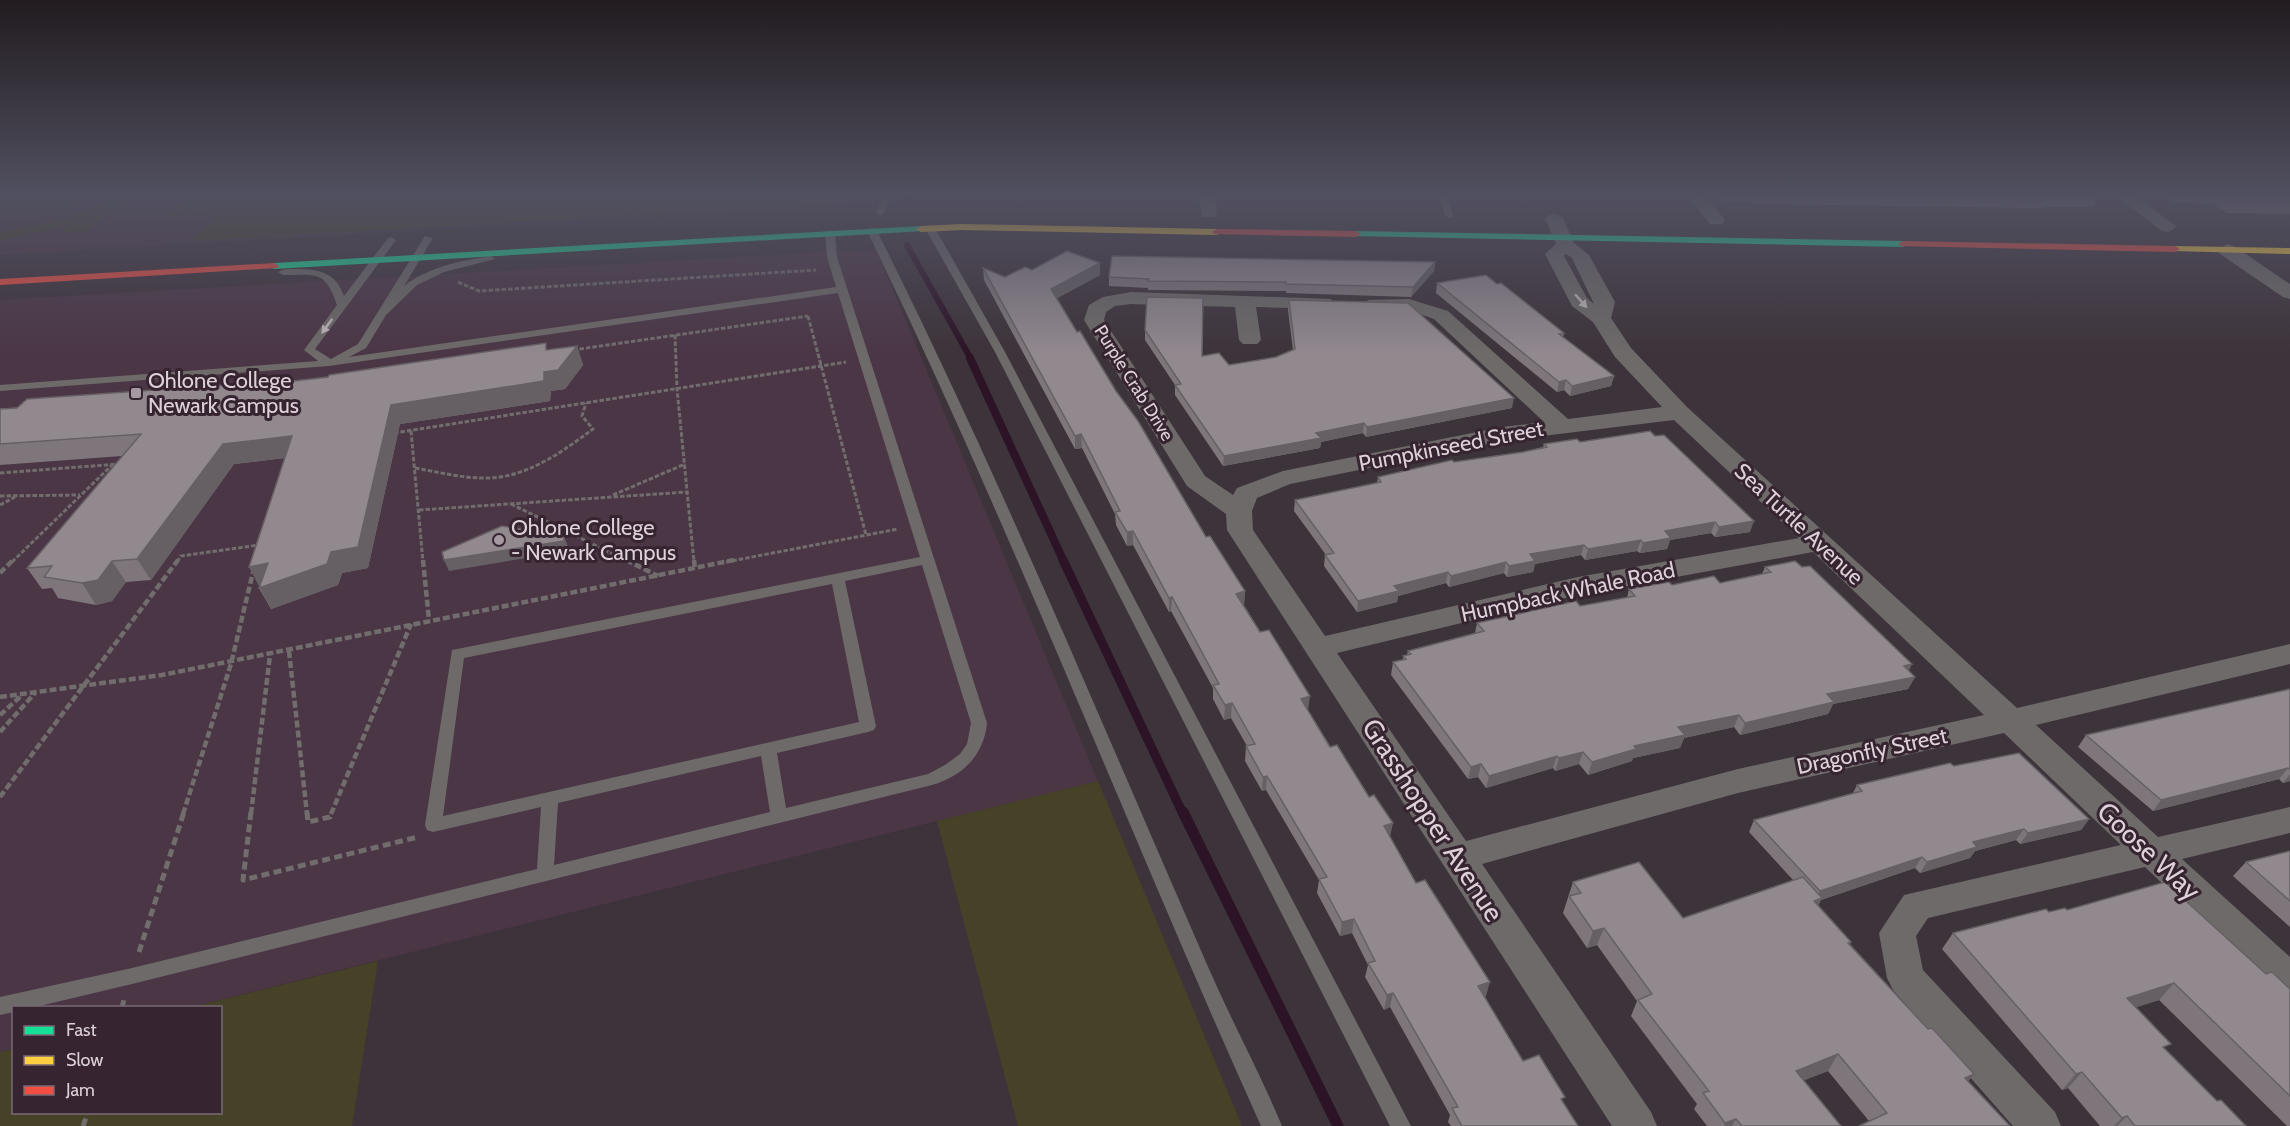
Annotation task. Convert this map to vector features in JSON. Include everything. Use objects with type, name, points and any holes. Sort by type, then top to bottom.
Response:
[{"type":"main road","points":[[0,282],[594,249]]},
{"type":"main road","points":[[2271,249],[2290,251]]},
{"type":"street","name":"Sea Turtle Avenue","points":[[1559,249],[1554,254],[1579,302],[1601,318],[1623,352],[1679,412],[2008,721]]},
{"type":"street","points":[[2234,249],[2290,293]]},
{"type":"street","name":"Purple Crab Drive","points":[[1239,511],[1196,481],[1094,320],[1096,309],[1110,301],[1131,298],[1407,304],[1428,308],[1441,315],[1562,426]]},
{"type":"street","points":[[1245,302],[1250,340]]},
{"type":"street","name":"Pumpkinseed Street","points":[[1239,511],[1246,493],[1283,478],[1502,434],[1679,412]]},
{"type":"street","name":"Grasshopper Avenue","points":[[1239,511],[1240,530],[1636,1126]]},
{"type":"street","name":"Humpback Whale Road","points":[[1319,647],[1578,586],[1820,543]]},
{"type":"street","name":"Dragonfly Street","points":[[1457,857],[1738,781],[2008,721],[2290,654]]},
{"type":"street","name":"Goose Way","points":[[2008,721],[2290,981]]},
{"type":"street","points":[[2040,1126],[1906,978],[1897,933],[1917,906],[2290,820]]},
{"type":"lane","points":[[329,363],[309,350],[384,249]]},
{"type":"lane","points":[[329,363],[362,346],[415,258],[424,249]]},
{"type":"lane","points":[[0,1006],[132,976],[932,779],[953,770],[970,755],[978,740],[979,723],[842,289],[832,249]]},
{"type":"lane","points":[[881,249],[917,322],[1090,709],[1201,972],[1272,1126]]},
{"type":"lane","points":[[942,249],[1000,352],[1401,1126]]},
{"type":"lane","points":[[380,315],[413,283],[436,272],[472,262],[562,250]]},
{"type":"lane","points":[[209,270],[320,274],[335,282],[342,304]]},
{"type":"lane","points":[[0,388],[329,363],[842,289]]},
{"type":"lane","points":[[838,578],[868,726],[433,825],[457,654],[928,560]]},
{"type":"lane","points":[[768,748],[779,817]]},
{"type":"lane","points":[[545,874],[550,798]]},
{"type":"path","points":[[436,272],[479,291],[817,270],[812,249]]},
{"type":"path","points":[[707,330],[808,316]]},
{"type":"path","points":[[812,330],[866,536]]},
{"type":"path","points":[[675,335],[677,389],[695,569]]},
{"type":"path","points":[[389,434],[864,359]]},
{"type":"path","points":[[415,468],[492,479],[516,472],[566,451],[594,429],[582,416],[586,403]]},
{"type":"path","points":[[411,431],[429,620]]},
{"type":"path","points":[[0,473],[123,463]]},
{"type":"path","points":[[0,573],[113,464]]},
{"type":"path","points":[[610,497],[685,464]]},
{"type":"path","points":[[419,510],[687,492]]},
{"type":"path","points":[[0,505],[18,495]]},
{"type":"path","points":[[0,496],[81,495]]},
{"type":"path","points":[[510,504],[658,576]]},
{"type":"path","points":[[0,697],[82,688],[231,664],[429,620],[917,526]]},
{"type":"path","points":[[0,797],[181,556],[260,545],[257,556]]},
{"type":"path","points":[[0,567],[7,566]]},
{"type":"path","points":[[123,1006],[231,664],[254,566]]},
{"type":"path","points":[[289,651],[308,822],[330,817],[411,624]]},
{"type":"path","points":[[270,655],[243,880],[414,840],[433,825]]},
{"type":"path","points":[[0,732],[36,692]]},
{"type":"path","points":[[0,715],[22,695]]},
{"type":"shaded area","points":[[0,249],[109,249],[0,255]]},
{"type":"shaded area","name":"Ohlone College - Newark Campus","points":[[876,249],[1098,781],[195,1006],[12,1006],[12,1049],[0,1052],[0,300]]},
{"type":"shaded area","points":[[1098,781],[1242,1126],[1018,1126],[937,821]]},
{"type":"shaded area","points":[[378,961],[352,1126],[0,1126],[0,1052],[12,1049],[12,1114],[222,1114],[222,1006],[196,1006]]},
{"type":"building","points":[[1067,251],[1100,263],[1051,289],[1077,332],[1080,331],[1116,391],[1138,421],[1206,537],[1210,536],[1245,591],[1236,594],[1260,632],[1269,630],[1310,696],[1301,699],[1330,747],[1337,745],[1369,797],[1374,795],[1393,823],[1384,826],[1416,883],[1425,880],[1490,982],[1478,986],[1523,1061],[1539,1055],[1565,1097],[1561,1099],[1578,1126],[1462,1126],[1452,1108],[1458,1107],[1393,993],[1387,995],[1368,963],[1375,961],[1354,919],[1342,922],[1319,879],[1327,877],[1267,776],[1263,777],[1246,746],[1255,744],[1232,703],[1225,705],[1213,685],[1219,684],[1172,597],[1169,598],[1133,531],[1127,532],[1115,512],[1120,511],[1081,434],[1075,436],[983,268],[1005,277],[1025,267],[1032,270]]},
{"type":"building","points":[[1112,256],[1435,262],[1413,287],[1286,284],[1286,282],[1148,281],[1149,279],[1109,277]]},
{"type":"building","points":[[1486,275],[1497,284],[1501,283],[1564,333],[1559,334],[1614,376],[1572,386],[1566,380],[1559,382],[1437,283]]},
{"type":"building","points":[[1147,297],[1203,298],[1202,356],[1219,353],[1229,365],[1276,357],[1295,349],[1289,300],[1408,303],[1514,398],[1367,427],[1364,423],[1316,433],[1321,438],[1224,456],[1175,385],[1181,384],[1145,330]]},
{"type":"building","points":[[546,343],[546,350],[577,346],[558,370],[544,372],[544,381],[391,405],[358,547],[331,552],[327,564],[259,588],[268,563],[249,567],[292,436],[223,444],[137,559],[112,561],[98,580],[82,583],[44,577],[52,566],[27,568],[141,434],[0,444],[0,409],[17,408],[27,399],[253,383],[251,386],[328,377],[329,375]]},
{"type":"building","points":[[1650,431],[1655,436],[1664,435],[1754,521],[1719,527],[1715,522],[1665,531],[1671,538],[1643,543],[1641,540],[1588,549],[1584,545],[1530,554],[1535,561],[1509,566],[1506,562],[1451,576],[1448,572],[1394,586],[1399,591],[1358,601],[1325,555],[1334,553],[1295,500],[1381,482],[1378,477],[1452,460],[1454,462],[1523,452],[1547,447],[1544,444],[1577,439],[1580,442]]},
{"type":"building","points":[[502,526],[564,536],[564,541],[444,560],[442,552]]},
{"type":"building","points":[[1795,561],[1802,567],[1810,566],[1912,664],[1904,666],[1915,677],[1827,694],[1834,702],[1745,723],[1739,715],[1678,727],[1685,735],[1634,746],[1636,749],[1592,762],[1583,752],[1559,758],[1557,756],[1489,776],[1481,764],[1471,767],[1393,662],[1406,659],[1403,656],[1411,654],[1408,651],[1484,631],[1477,623],[1576,601],[1580,606],[1635,596],[1629,589],[1669,582],[1672,585],[1714,576],[1720,583],[1771,572],[1765,567]]},
{"type":"building","points":[[2290,689],[2290,769],[2161,800],[2086,735]]},
{"type":"building","points":[[2019,753],[2089,819],[2028,833],[2024,829],[1973,842],[1977,847],[1927,862],[1922,857],[1820,891],[1754,820],[1862,791],[1857,785],[1950,763],[1954,766]]},
{"type":"building","points":[[2290,851],[2290,901],[2246,862]]},
{"type":"building","points":[[1639,862],[1683,918],[1803,877],[1822,898],[1814,901],[1851,942],[1848,943],[1928,1029],[1932,1028],[1974,1074],[1965,1078],[2010,1126],[1859,1126],[1887,1113],[1838,1054],[1796,1071],[1841,1126],[1742,1126],[1736,1119],[1725,1123],[1703,1093],[1709,1091],[1638,1000],[1652,994],[1604,928],[1593,931],[1569,896],[1581,893],[1573,882]]},
{"type":"building","points":[[2165,882],[2266,974],[2272,972],[2290,989],[2290,1096],[2174,983],[2127,998],[2171,1044],[2163,1047],[2217,1101],[2221,1100],[2246,1126],[2135,1126],[2127,1116],[2122,1118],[2082,1072],[2076,1074],[1953,933],[2046,909],[2049,912],[2065,908],[2067,910]]},
{"type":"waterway","points":[[909,249],[971,359]]},
{"type":"waterway","points":[[970,358],[1064,562]]},
{"type":"waterway","points":[[1063,560],[1183,814]]},
{"type":"waterway","points":[[1183,812],[1338,1126]]},
{"type":"traffic: fast","points":[[274,266],[579,249]]},
{"type":"traffic: slow","points":[[2175,249],[2290,251]]},
{"type":"traffic: jam","points":[[2150,249],[2175,249]]},
{"type":"traffic: jam","points":[[0,282],[274,266]]},
{"type":"place","name":"Ohlone College Newark Campus","points":[[136,393]]},
{"type":"place","name":"Ohlone College - Newark Campus","points":[[499,540]]}]
